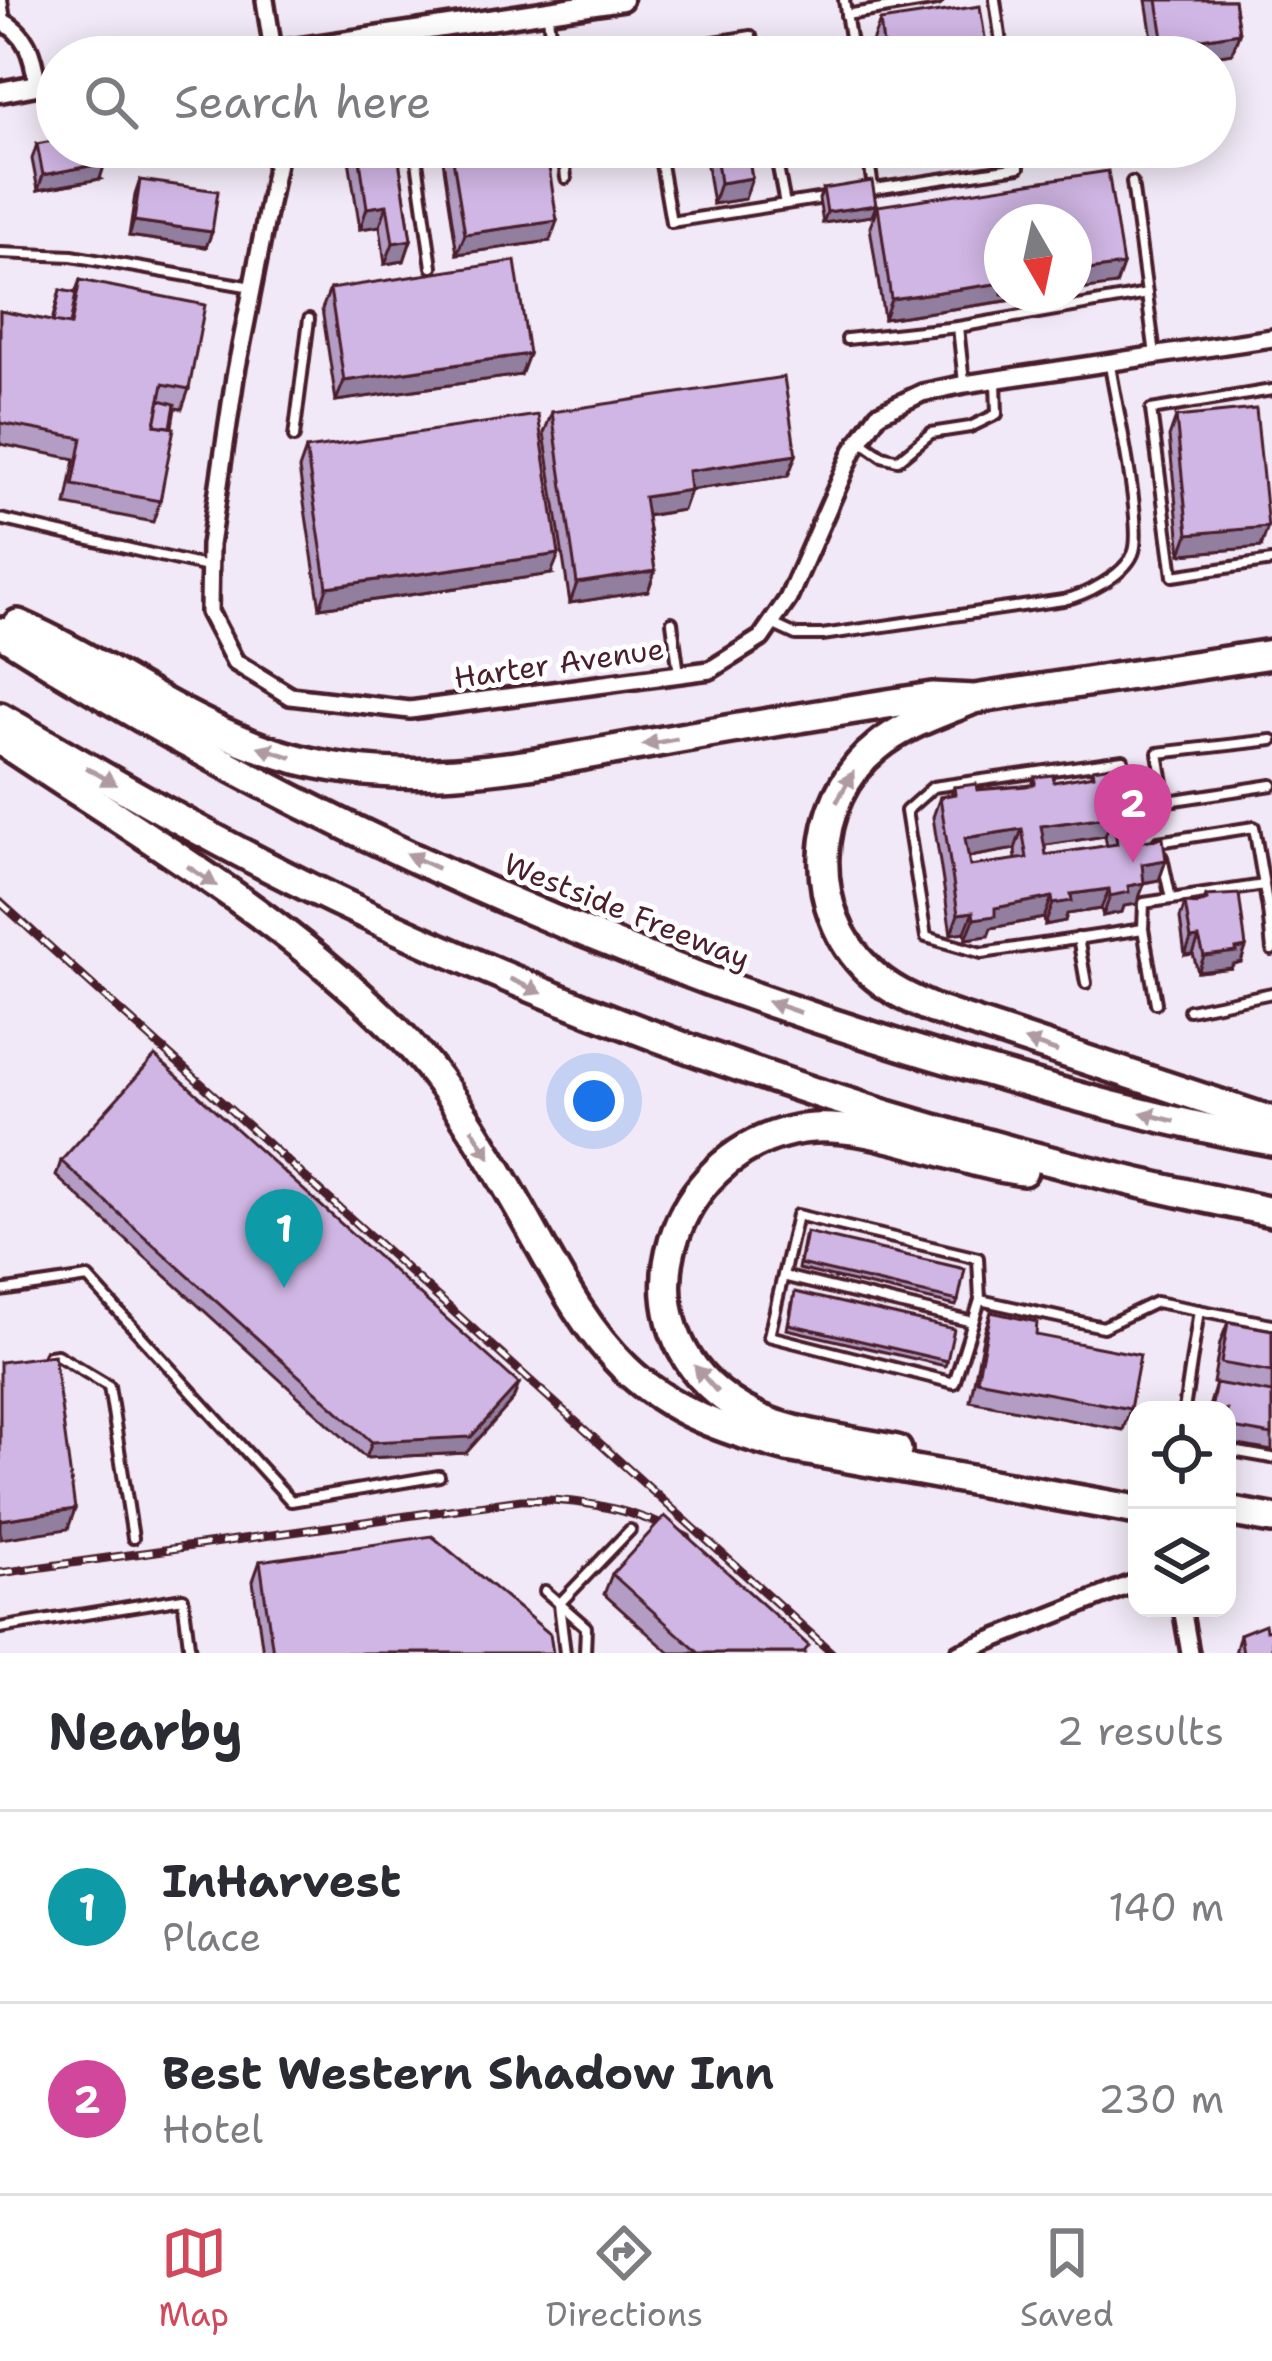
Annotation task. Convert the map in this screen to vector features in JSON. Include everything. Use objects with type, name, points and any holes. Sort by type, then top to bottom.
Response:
[{"type":"highway","points":[[0,616],[239,740],[324,766],[411,776],[494,770],[932,697],[974,699],[1272,654]]},
{"type":"highway","name":"Westside Freeway","points":[[0,632],[157,726],[280,792],[576,930],[894,1044],[1131,1110],[1272,1142]]},
{"type":"highway","points":[[974,699],[877,746],[854,769],[839,794],[825,841],[824,868],[826,895],[848,944],[867,970],[896,993],[933,1009],[1272,1121]]},
{"type":"highway","points":[[0,717],[332,899],[547,996],[861,1109],[1126,1183]]},
{"type":"highway","points":[[0,740],[304,947],[395,1029],[457,1106],[569,1296],[627,1370],[664,1399],[741,1435],[1131,1509]]},
{"type":"highway","points":[[1128,1492],[765,1422],[715,1391],[682,1346],[668,1292],[671,1245],[695,1192],[738,1150],[795,1130],[862,1133],[988,1166],[1126,1183],[1272,1212]]},
{"type":"highway","points":[[1236,1512],[1272,1519]]},
{"type":"highway","points":[[1236,1529],[1272,1535]]},
{"type":"street","points":[[265,0],[270,36]]},
{"type":"street","points":[[384,36],[488,10],[548,11],[622,0]]},
{"type":"street","points":[[3,21],[22,36],[36,62]]},
{"type":"street","points":[[0,92],[36,84]]},
{"type":"street","name":"Harter Avenue","points":[[276,168],[235,377],[210,568],[209,612],[235,662],[290,696],[410,710],[710,670],[761,638],[788,599],[860,440],[878,414],[922,393],[964,384],[1272,338]]},
{"type":"street","points":[[959,1653],[1128,1586]]},
{"type":"street","points":[[1184,1617],[1190,1653]]},
{"type":"lane","points":[[2,0],[3,21]]},
{"type":"lane","points":[[844,0],[850,36]]},
{"type":"lane","points":[[846,15],[937,0]]},
{"type":"lane","points":[[995,0],[1000,36]]},
{"type":"lane","points":[[548,11],[550,36]]},
{"type":"lane","points":[[418,168],[432,267]]},
{"type":"lane","points":[[565,168],[566,178]]},
{"type":"lane","points":[[662,168],[671,222],[829,197]]},
{"type":"lane","points":[[778,168],[785,204]]},
{"type":"lane","points":[[870,168],[873,190]]},
{"type":"lane","points":[[851,193],[1007,168]]},
{"type":"lane","points":[[1132,182],[1155,356]]},
{"type":"lane","points":[[0,253],[72,256],[252,286]]},
{"type":"lane","points":[[848,339],[1147,294]]},
{"type":"lane","points":[[294,436],[309,320]]},
{"type":"lane","points":[[958,326],[964,384]]},
{"type":"lane","points":[[771,624],[796,634],[822,635],[1043,603],[1076,597],[1124,568],[1137,540],[1109,362]]},
{"type":"lane","points":[[860,440],[882,457],[905,458],[931,433],[984,423],[998,414],[996,380]]},
{"type":"lane","points":[[1272,390],[1150,410],[1173,576],[1272,561]]},
{"type":"lane","points":[[0,519],[210,568]]},
{"type":"lane","points":[[672,622],[679,675]]},
{"type":"lane","points":[[1166,801],[1158,753],[1272,740]]},
{"type":"lane","points":[[1126,783],[1123,760],[933,788],[906,811],[926,937],[982,953],[1143,928]]},
{"type":"lane","points":[[1132,825],[1130,807],[1272,785]]},
{"type":"lane","points":[[1147,843],[1254,826],[1270,909],[1272,948]]},
{"type":"lane","points":[[1159,842],[1171,899]]},
{"type":"lane","points":[[1156,1003],[1143,928],[1144,903],[1264,885]]},
{"type":"lane","points":[[1078,938],[1086,983]]},
{"type":"lane","points":[[1189,1010],[1272,993]]},
{"type":"lane","points":[[797,1215],[978,1258],[980,1300],[954,1382],[769,1336],[783,1276],[797,1215]]},
{"type":"lane","points":[[783,1276],[973,1322]]},
{"type":"lane","points":[[0,1291],[88,1279],[291,1501],[439,1476]]},
{"type":"lane","points":[[980,1300],[1103,1327],[1156,1302],[1272,1324]]},
{"type":"lane","points":[[1185,1401],[1199,1310]]},
{"type":"lane","points":[[38,1358],[57,1355],[109,1386],[133,1538]]},
{"type":"lane","points":[[1236,1452],[1272,1458]]},
{"type":"lane","points":[[565,1653],[560,1604],[631,1530]]},
{"type":"lane","points":[[545,1591],[586,1627],[585,1653]]},
{"type":"lane","points":[[0,1628],[183,1598],[190,1653]]},
{"type":"building","points":[[1157,0],[1234,0],[1239,33],[1163,36]]},
{"type":"building","points":[[980,6],[985,36],[882,36],[880,21]]},
{"type":"building","points":[[42,168],[79,168],[43,175]]},
{"type":"building","points":[[361,168],[400,168],[411,240],[393,243],[387,205],[367,208]]},
{"type":"building","points":[[454,168],[549,168],[557,221],[465,234]]},
{"type":"building","points":[[718,168],[750,168],[752,178],[720,183]]},
{"type":"building","points":[[1108,171],[1123,265],[1092,269],[1092,204],[984,204],[984,286],[891,299],[878,206]]},
{"type":"building","points":[[140,180],[218,191],[212,232],[134,221]]},
{"type":"building","points":[[872,181],[876,205],[827,212],[823,189]]},
{"type":"building","points":[[515,261],[529,354],[344,381],[330,289]]},
{"type":"building","points":[[80,280],[205,305],[189,389],[163,384],[155,425],[174,428],[160,501],[73,485],[82,438],[0,423],[0,311],[71,325]]},
{"type":"building","points":[[60,290],[76,293],[70,325],[53,322]]},
{"type":"building","points":[[784,377],[796,455],[688,471],[690,490],[644,497],[655,571],[577,583],[552,412]]},
{"type":"building","points":[[160,400],[175,404],[171,427],[155,425]]},
{"type":"building","points":[[1256,409],[1268,527],[1188,534],[1176,417]]},
{"type":"building","points":[[538,415],[559,554],[327,587],[306,449]]},
{"type":"building","points":[[1111,766],[1112,773],[1126,771],[1137,842],[1163,838],[1166,860],[1142,864],[1144,883],[1128,886],[1129,892],[1110,896],[1109,889],[1071,894],[1072,901],[1053,904],[1052,897],[995,908],[995,916],[974,919],[973,912],[958,914],[940,797],[955,794],[954,787],[1026,786],[1035,784],[1035,777],[1053,775],[1054,782],[1094,775],[1093,769]],"holes":[[[1113,816],[1117,844],[1046,855],[1041,826]],[[1022,829],[1027,858],[970,866],[965,838]]]},
{"type":"building","points":[[1239,894],[1246,947],[1204,956],[1199,938],[1191,939],[1185,903]]},
{"type":"building","points":[[155,1056],[519,1384],[471,1437],[372,1442],[61,1161]]},
{"type":"building","points":[[806,1232],[965,1269],[958,1301],[800,1264]]},
{"type":"building","points":[[795,1292],[954,1329],[947,1361],[789,1324]]},
{"type":"building","points":[[991,1312],[1037,1322],[1036,1335],[1140,1355],[1128,1409],[977,1380]]},
{"type":"building","points":[[1228,1322],[1272,1330],[1272,1372],[1221,1363]]},
{"type":"building","points":[[54,1355],[75,1509],[0,1520],[0,1362]]},
{"type":"building","points":[[1216,1383],[1272,1393],[1272,1435],[1236,1429],[1236,1401],[1213,1401]]},
{"type":"building","points":[[665,1516],[809,1646],[803,1653],[699,1653],[612,1574]]},
{"type":"building","points":[[432,1536],[550,1634],[553,1653],[273,1653],[260,1561]]},
{"type":"building","points":[[1265,1624],[1266,1630],[1272,1629],[1272,1653],[1243,1653],[1240,1634]]},
{"type":"railway","points":[[0,902],[832,1653]]},
{"type":"railway","points":[[0,1573],[521,1500],[607,1507],[688,1538]]},
{"type":"place","name":"Best Western Shadow Inn","points":[[1133,863]]},
{"type":"place","name":"InHarvest","points":[[284,1288]]}]
